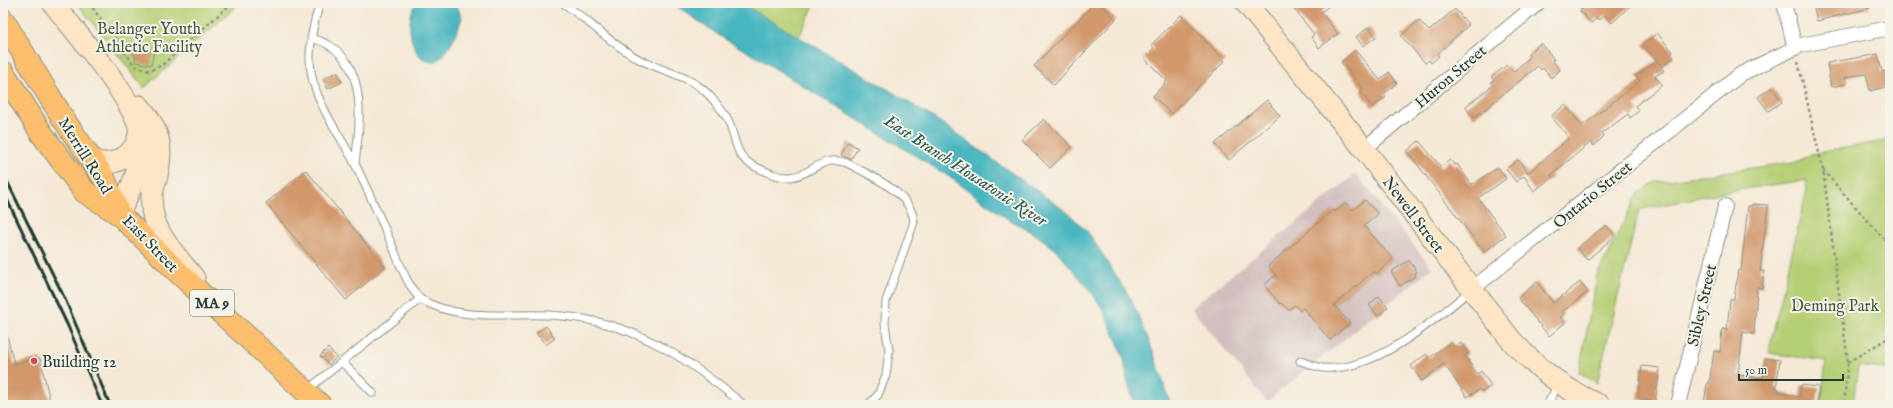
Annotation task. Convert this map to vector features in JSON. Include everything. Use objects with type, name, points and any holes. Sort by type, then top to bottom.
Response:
[{"type":"highway","name":"Merrill Road","points":[[3,20],[64,120],[104,178],[120,214]]},
{"type":"highway","name":"Merrill Road","points":[[3,72],[50,146],[85,192],[120,214]]},
{"type":"highway","name":"East Street","points":[[120,214],[313,398]]},
{"type":"street","name":"East Street","points":[[54,3],[114,82],[132,110],[140,129],[142,144],[140,156],[132,185],[120,214]]},
{"type":"street","name":"Huron Street","points":[[1364,149],[1538,3]]},
{"type":"street","points":[[1784,3],[1795,48]]},
{"type":"street","name":"Newell Street","points":[[1248,4],[1364,149],[1471,290],[1520,350],[1559,383],[1598,405]]},
{"type":"street","name":"Ontario Street","points":[[1471,290],[1742,74],[1795,48],[1890,28]]},
{"type":"street","points":[[114,82],[136,103],[153,124],[160,143],[158,176],[151,201],[153,215],[159,230],[204,289],[246,335]]},
{"type":"street","points":[[90,158],[95,162],[106,163],[126,157],[138,142],[140,129]]},
{"type":"street","points":[[120,214],[132,208],[148,196],[158,176]]},
{"type":"street","name":"Sibley Street","points":[[1678,405],[1725,206]]},
{"type":"lane","points":[[320,3],[312,38],[310,65],[317,91],[329,119],[355,163],[403,272],[414,292],[420,299],[436,306],[465,314],[564,316],[624,329],[689,362],[744,405]]},
{"type":"lane","points":[[563,3],[626,52],[649,64],[685,79],[706,93],[729,122],[738,153],[747,163],[773,174],[786,177],[798,175],[825,162],[839,161],[847,163],[894,191],[907,203],[911,210],[914,222],[885,309],[889,365],[878,395],[868,405]]},
{"type":"lane","points":[[312,38],[329,43],[338,50],[348,64],[355,78],[359,113],[355,163]]},
{"type":"lane","name":"Ontario Street","points":[[1300,361],[1323,368],[1348,366],[1385,352],[1426,327],[1471,290]]},
{"type":"lane","points":[[313,398],[342,362],[420,299]]},
{"type":"lane","points":[[342,362],[373,393]]},
{"type":"lane","points":[[1546,405],[1559,383]]},
{"type":"path","points":[[89,3],[135,66],[149,71],[162,65],[232,3]]},
{"type":"path","points":[[1795,48],[1823,170],[1848,362],[1844,405]]},
{"type":"path","points":[[1823,170],[1882,237],[1890,243]]},
{"type":"path","points":[[1848,362],[1890,337]]},
{"type":"shaded area","points":[[1356,174],[1432,268],[1267,402],[1191,308]]},
{"type":"green space","name":"Belanger Youth Athletic Facility","points":[[77,3],[240,3],[144,88]]},
{"type":"green space","points":[[741,3],[815,3],[799,37]]},
{"type":"green space","name":"Deming Park","points":[[1890,140],[1890,370],[1858,366],[1853,405],[1821,405],[1826,361],[1768,353],[1807,189],[1806,180],[1718,193],[1639,210],[1597,383],[1579,372],[1597,275],[1638,194],[1655,182],[1800,161],[1811,154]]},
{"type":"water","points":[[417,3],[448,3],[457,6],[462,18],[449,49],[435,62],[426,61],[420,56],[411,39],[410,19]]},
{"type":"water","name":"East Branch Housatonic River","points":[[672,3],[741,3],[884,87],[940,122],[1067,212],[1088,232],[1131,299],[1150,343],[1171,405],[1135,405],[1128,384],[1124,359],[1104,311],[1090,290],[1055,249],[1038,236],[1008,219],[951,178],[755,56],[723,38]]},
{"type":"building","points":[[1085,3],[1099,3],[1116,19],[1054,85],[1034,66],[1090,8]]},
{"type":"building","points":[[1289,3],[1333,3],[1321,12],[1338,34],[1319,48],[1311,37],[1314,34]]},
{"type":"building","points":[[1576,3],[1633,3],[1612,23],[1604,15],[1599,20],[1597,18],[1591,23],[1580,11],[1582,9]]},
{"type":"building","points":[[1820,3],[1870,3],[1870,8],[1817,21],[1813,5]]},
{"type":"building","points":[[1455,9],[1469,25],[1437,54],[1439,56],[1431,63],[1429,60],[1425,63],[1401,36],[1419,20],[1429,31]]},
{"type":"building","points":[[1181,15],[1225,61],[1171,114],[1153,96],[1167,81],[1144,58],[1154,48],[1151,45]]},
{"type":"building","points":[[1369,27],[1376,37],[1363,46],[1356,37]]},
{"type":"building","points":[[1657,33],[1673,52],[1671,54],[1674,57],[1662,67],[1658,62],[1664,71],[1655,76],[1662,85],[1635,106],[1639,111],[1630,118],[1628,114],[1602,133],[1604,136],[1594,146],[1591,142],[1551,175],[1553,177],[1534,191],[1524,176],[1516,182],[1506,169],[1518,160],[1528,173],[1569,138],[1551,116],[1565,105],[1582,126],[1640,81],[1636,76],[1657,61],[1643,45]]},
{"type":"building","points":[[1541,43],[1554,59],[1552,60],[1560,70],[1551,78],[1543,68],[1541,70],[1538,66],[1474,118],[1465,107],[1493,85],[1491,82],[1494,80],[1491,77],[1507,65],[1513,72],[1530,57],[1528,54]]},
{"type":"building","points":[[127,45],[154,51],[151,65],[135,62],[136,58]]},
{"type":"building","points":[[1355,50],[1380,80],[1389,72],[1397,83],[1384,94],[1386,97],[1372,107],[1360,91],[1363,89],[1341,62]]},
{"type":"building","points":[[1878,54],[1882,72],[1886,71],[1889,86],[1870,91],[1866,74],[1845,77],[1847,84],[1831,87],[1827,63]]},
{"type":"building","points":[[337,72],[342,82],[328,89],[323,79]]},
{"type":"building","points":[[1772,87],[1782,102],[1768,111],[1758,97]]},
{"type":"building","points":[[1267,100],[1280,116],[1229,160],[1215,144]]},
{"type":"building","points":[[1044,119],[1072,147],[1050,168],[1022,140]]},
{"type":"building","points":[[1419,141],[1441,167],[1450,160],[1455,165],[1457,164],[1472,185],[1498,167],[1506,179],[1478,198],[1506,235],[1484,252],[1407,151]]},
{"type":"building","points":[[848,142],[858,148],[851,159],[841,155]]},
{"type":"building","points":[[306,170],[385,267],[346,300],[266,203]]},
{"type":"building","points":[[1365,200],[1378,214],[1364,226],[1393,259],[1376,274],[1374,271],[1334,305],[1350,323],[1330,340],[1303,308],[1300,311],[1295,305],[1288,310],[1281,303],[1280,304],[1264,285],[1276,275],[1268,266],[1333,210],[1335,212],[1346,203],[1353,210]]},
{"type":"building","points":[[1752,204],[1768,205],[1760,271],[1764,271],[1762,288],[1757,287],[1754,334],[1743,332],[1738,375],[1763,378],[1765,358],[1780,360],[1776,388],[1778,388],[1778,392],[1800,397],[1801,385],[1819,387],[1817,405],[1711,405],[1704,403],[1707,384],[1709,384],[1714,351],[1720,352],[1722,329],[1727,330],[1730,299],[1734,299],[1738,270],[1741,271],[1748,206],[1752,206]]},
{"type":"building","points":[[1606,225],[1615,236],[1587,260],[1577,248]]},
{"type":"building","points":[[1409,260],[1417,272],[1415,273],[1416,276],[1400,286],[1391,272]]},
{"type":"building","points":[[1537,282],[1553,303],[1580,282],[1588,292],[1562,312],[1564,315],[1560,317],[1565,323],[1549,336],[1518,298]]},
{"type":"building","points":[[1379,296],[1388,307],[1378,316],[1369,305]]},
{"type":"building","points":[[546,326],[555,338],[546,345],[536,333]]},
{"type":"building","name":"Building 12","points":[[3,335],[7,335],[14,364],[40,358],[51,405],[3,405]]},
{"type":"building","points":[[1451,342],[1455,347],[1461,343],[1468,353],[1465,356],[1477,374],[1481,371],[1491,386],[1482,392],[1480,389],[1467,397],[1444,364],[1422,381],[1411,366],[1426,354],[1429,358]]},
{"type":"building","points":[[328,348],[337,357],[329,365],[320,356]]},
{"type":"building","points":[[1642,366],[1660,368],[1655,402],[1638,399]]},
{"type":"railway","points":[[3,173],[65,299],[110,405]]},
{"type":"railway","points":[[3,191],[67,324],[102,405]]},
{"type":"place","name":"Building 12","points":[[34,361]]}]
